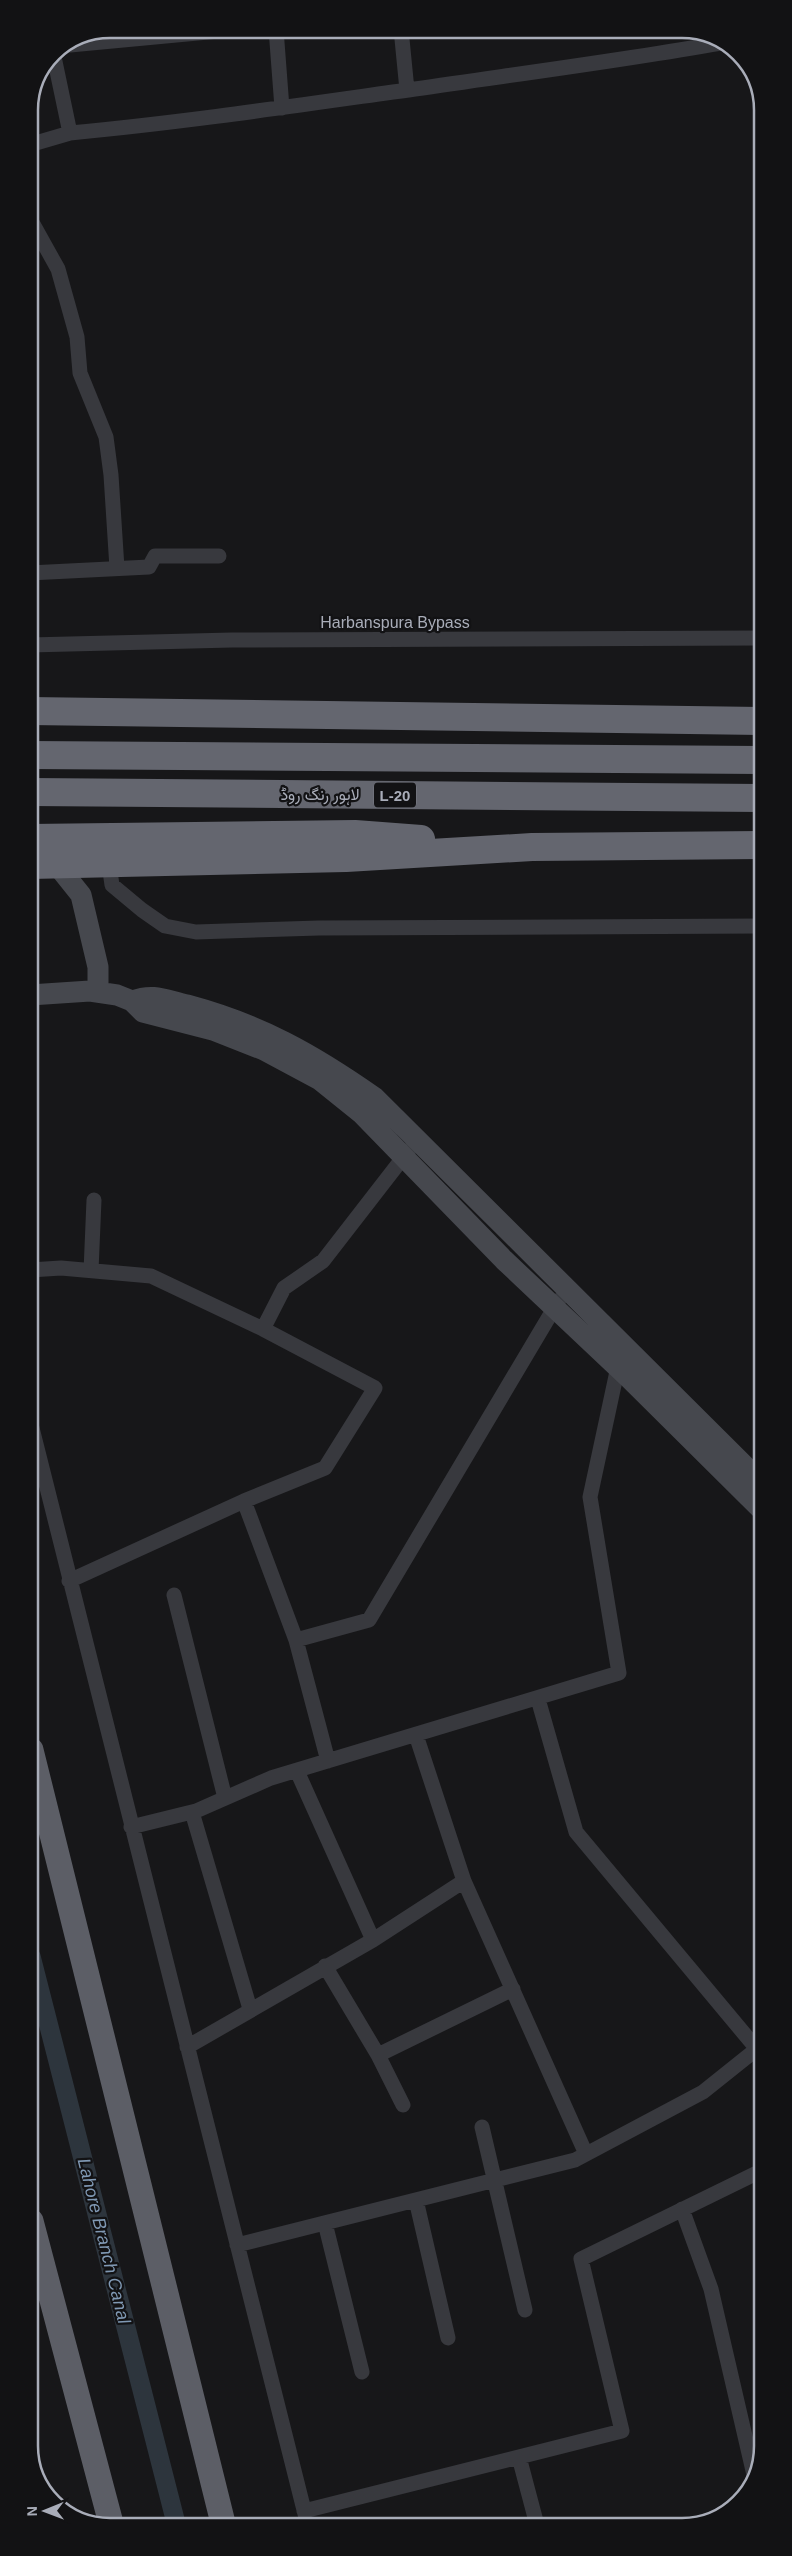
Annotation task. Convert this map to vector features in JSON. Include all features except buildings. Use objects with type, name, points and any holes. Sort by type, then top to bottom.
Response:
[{"type":"highway","points":[[38,711],[754,721]]},
{"type":"highway","points":[[38,755],[754,760]]},
{"type":"highway","name":"لاہور رنگ روڈ","points":[[38,792],[754,798]]},
{"type":"highway","points":[[38,838],[355,834],[532,847]]},
{"type":"highway","points":[[38,865],[346,858],[532,847],[754,845]]},
{"type":"highway","points":[[38,1778],[222,2518]]},
{"type":"highway","points":[[38,2247],[110,2518]]},
{"type":"main road","points":[[57,865],[73,882],[84,901],[98,967],[98,992]]},
{"type":"main road","points":[[38,994],[74,991],[98,992],[132,1001],[143,1012],[213,1030],[264,1050],[320,1080],[361,1113],[403,1158],[754,1502]]},
{"type":"main road","points":[[132,1001],[148,995],[223,1015],[272,1034],[328,1065],[374,1097],[563,1288],[754,1475]]},
{"type":"street","points":[[80,44],[144,38]]},
{"type":"street","points":[[277,38],[282,108]]},
{"type":"street","points":[[402,38],[407,90]]},
{"type":"street","points":[[38,142],[70,133],[166,124],[618,61],[713,44]]},
{"type":"street","points":[[55,63],[70,133]]},
{"type":"street","points":[[38,233],[58,269],[76,337],[80,373],[106,438],[111,475],[117,568]]},
{"type":"street","points":[[38,572],[149,567],[155,556],[219,556]]},
{"type":"street","name":"Harbanspura Bypass","points":[[38,645],[232,640],[754,638]]},
{"type":"street","points":[[109,864],[112,884],[142,910],[165,926],[196,932],[329,928],[754,926]]},
{"type":"street","points":[[263,1329],[284,1288],[323,1261],[417,1139]]},
{"type":"street","points":[[91,1271],[94,1200]]},
{"type":"street","points":[[38,1269],[61,1268],[151,1276],[263,1329],[375,1388],[325,1468],[244,1500],[69,1581]]},
{"type":"street","points":[[296,1640],[369,1620],[556,1309],[563,1288]]},
{"type":"street","points":[[131,1827],[192,1812],[271,1778],[620,1673],[590,1497],[619,1369],[620,1343]]},
{"type":"street","points":[[38,1453],[306,2518]]},
{"type":"street","points":[[244,1500],[296,1640],[328,1761]]},
{"type":"street","points":[[174,1595],[225,1798]]},
{"type":"street","points":[[538,1699],[576,1832],[754,2039]]},
{"type":"street","points":[[416,1735],[464,1881],[586,2154]]},
{"type":"street","points":[[298,1770],[373,1940]]},
{"type":"street","points":[[192,1812],[250,2009]]},
{"type":"street","points":[[187,2047],[250,2009],[373,1940],[464,1881]]},
{"type":"street","points":[[325,1966],[378,2055],[403,2106]]},
{"type":"street","points":[[378,2055],[513,1989]]},
{"type":"street","points":[[237,2245],[575,2160],[703,2092],[754,2051]]},
{"type":"street","points":[[482,2127],[525,2310]]},
{"type":"street","points":[[304,2511],[622,2431],[581,2259],[754,2174]]},
{"type":"street","points":[[416,2200],[448,2338]]},
{"type":"street","points":[[682,2210],[711,2289],[752,2466]]},
{"type":"street","points":[[325,2223],[362,2372]]},
{"type":"street","points":[[519,2457],[534,2518]]},
{"type":"waterway","name":"Lahore Branch Canal","points":[[38,1983],[175,2518]]}]
